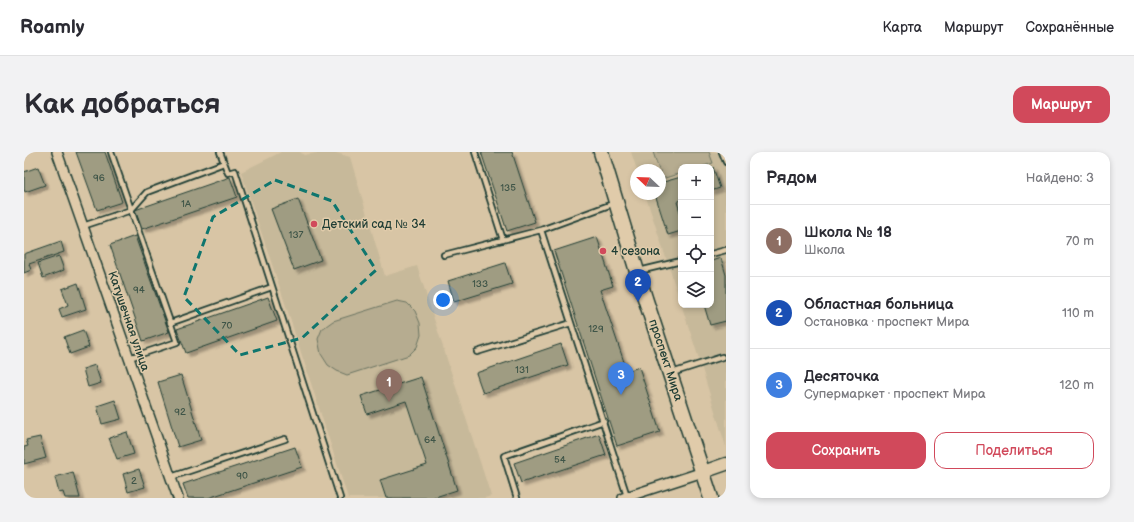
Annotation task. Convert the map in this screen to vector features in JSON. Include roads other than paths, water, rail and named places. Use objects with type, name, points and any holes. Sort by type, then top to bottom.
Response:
[{"type":"main road","name":"проспект Мира","points":[[601,152],[670,373],[711,498]]},
{"type":"street","name":"Катушечная улица","points":[[57,152],[178,498]]},
{"type":"street","points":[[626,497],[726,464]]},
{"type":"lane","points":[[111,152],[177,342],[129,358]]},
{"type":"lane","points":[[220,152],[228,173],[235,171],[340,498]]},
{"type":"lane","points":[[475,152],[502,240]]},
{"type":"lane","points":[[722,152],[726,162]]},
{"type":"lane","points":[[83,226],[131,210],[147,192],[224,163]]},
{"type":"lane","points":[[444,255],[540,230],[617,203]]},
{"type":"lane","points":[[540,230],[604,421],[626,497]]},
{"type":"lane","points":[[714,253],[726,250]]},
{"type":"lane","points":[[638,272],[678,262]]},
{"type":"lane","points":[[170,323],[272,287]]},
{"type":"lane","points":[[477,352],[571,324]]},
{"type":"lane","points":[[670,373],[722,357]]},
{"type":"lane","points":[[518,498],[504,456],[604,421]]},
{"type":"lane","points":[[171,477],[285,439]]},
{"type":"place","name":"Детский сад № 34","points":[[314,224]]},
{"type":"place","name":"4 сезона","points":[[603,251]]},
{"type":"place","name":"Областная больница","points":[[638,302]]},
{"type":"place","name":"Десяточка","points":[[621,395]]},
{"type":"place","name":"Школа № 18","points":[[389,402]]}]
